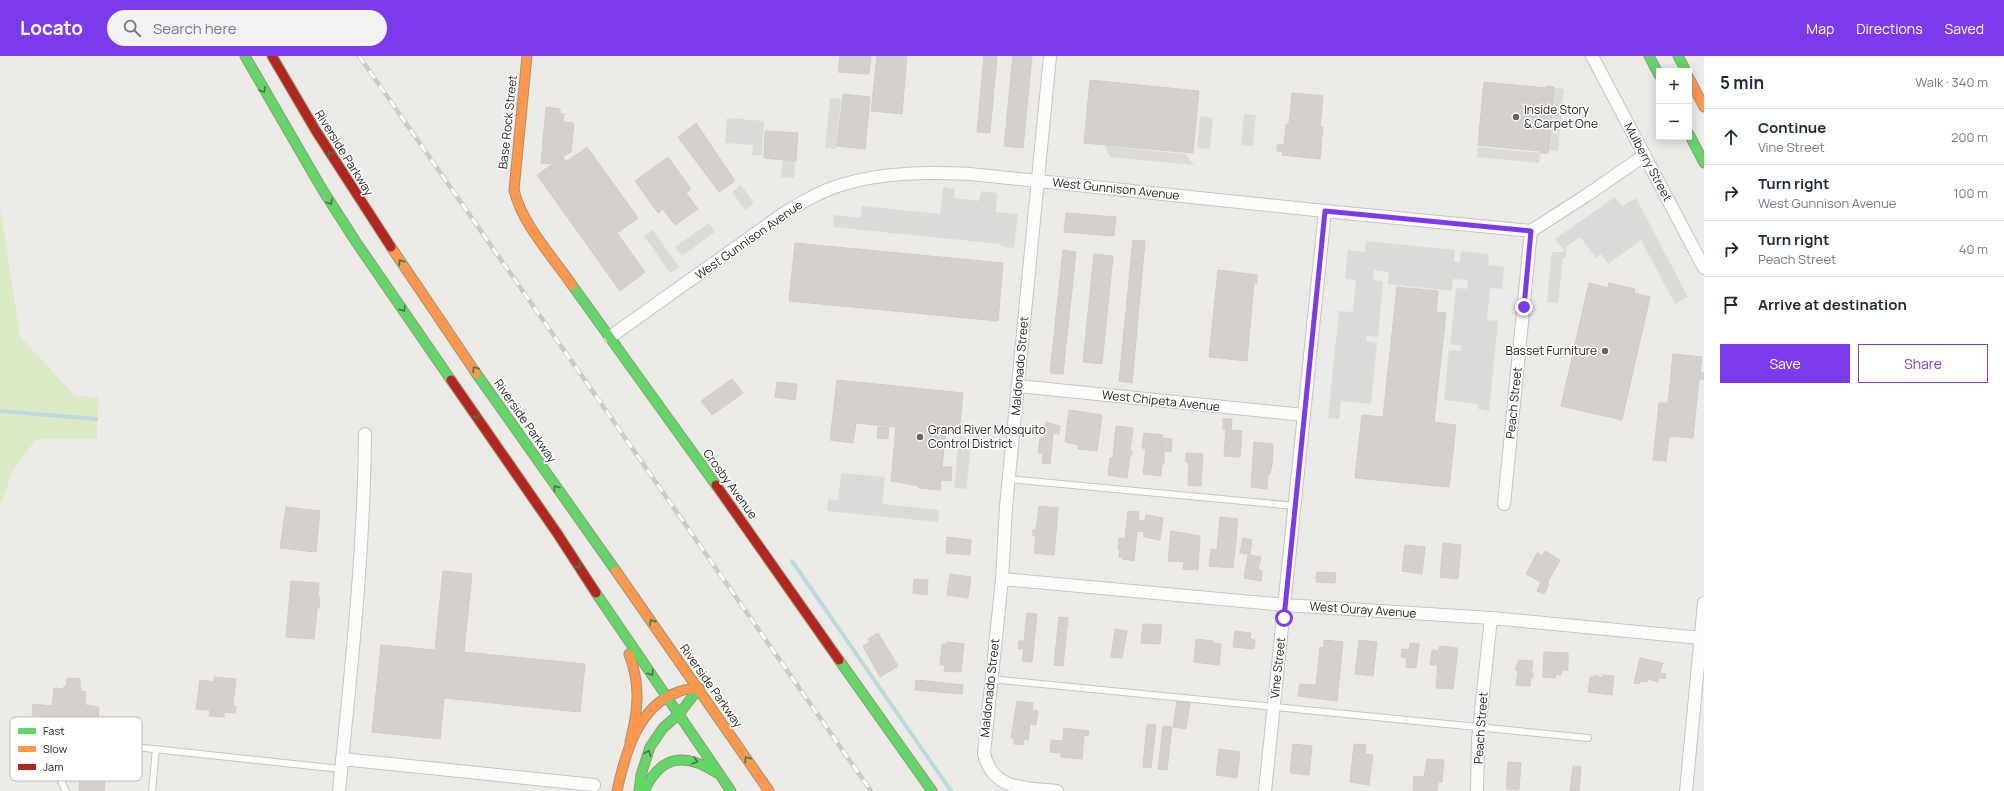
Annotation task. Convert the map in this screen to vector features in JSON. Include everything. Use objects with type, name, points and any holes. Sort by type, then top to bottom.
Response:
[{"type":"main road","points":[[245,56],[322,189],[352,235],[553,526],[616,622],[731,791]]},
{"type":"main road","name":"Riverside Parkway","points":[[272,56],[325,147],[388,243],[578,520],[699,688],[770,791]]},
{"type":"main road","name":"Base Rock Street","points":[[514,190],[527,56]]},
{"type":"main road","points":[[1649,56],[1656,69]]},
{"type":"main road","points":[[1678,56],[1684,68]]},
{"type":"main road","points":[[1692,84],[1704,107]]},
{"type":"main road","points":[[1692,140],[1704,163]]},
{"type":"main road","name":"Crosby Avenue","points":[[514,190],[517,203],[524,217],[932,791]]},
{"type":"main road","points":[[616,622],[634,665],[639,686],[639,707],[630,742],[624,758],[617,791]]},
{"type":"main road","points":[[630,742],[648,714],[667,697],[679,691],[699,688]]},
{"type":"main road","points":[[639,791],[643,768],[650,747],[663,728],[679,714],[699,688]]},
{"type":"main road","points":[[644,791],[657,769],[666,763],[678,759],[700,762],[722,778]]},
{"type":"street","name":"Maldonado Street","points":[[1050,56],[1009,479],[1002,579],[984,753],[986,763],[990,770],[996,777],[1007,784],[1057,791]]},
{"type":"street","name":"Mulberry Street","points":[[1592,56],[1704,268]]},
{"type":"street","points":[[1531,231],[1645,156]]},
{"type":"street","name":"West Gunnison Avenue","points":[[610,338],[783,214],[811,198],[840,185],[878,176],[927,172],[970,174],[1531,231]]},
{"type":"street","name":"Vine Street","points":[[1265,791],[1325,211]]},
{"type":"street","name":"Peach Street","points":[[1504,504],[1531,231]]},
{"type":"street","name":"West Chipeta Avenue","points":[[1018,386],[1304,415]]},
{"type":"street","points":[[339,791],[358,595],[365,487],[365,434]]},
{"type":"street","name":"West Ouray Avenue","points":[[1002,579],[1285,605],[1491,618],[1701,638]]},
{"type":"street","points":[[1686,791],[1704,603]]},
{"type":"street","name":"Peach Street","points":[[1477,791],[1480,727],[1491,618]]},
{"type":"street","points":[[342,764],[594,785]]},
{"type":"lane","points":[[1009,479],[1295,506]]},
{"type":"lane","points":[[991,679],[1588,738]]},
{"type":"lane","points":[[142,748],[342,764]]},
{"type":"lane","points":[[152,791],[156,749]]},
{"type":"lane","points":[[61,781],[66,791]]},
{"type":"shaded area","points":[[1554,88],[1564,89],[1558,151],[1548,150]]},
{"type":"shaded area","points":[[830,98],[841,99],[836,149],[825,148]]},
{"type":"shaded area","points":[[1244,114],[1256,115],[1253,146],[1241,145]]},
{"type":"shaded area","points":[[1200,116],[1213,118],[1210,149],[1197,148]]},
{"type":"shaded area","points":[[727,118],[764,121],[762,155],[752,155],[753,145],[725,143]]},
{"type":"shaded area","points":[[1105,146],[1185,154],[1194,165],[1110,157]]},
{"type":"shaded area","points":[[1478,147],[1540,153],[1539,163],[1477,157]]},
{"type":"shaded area","points":[[783,160],[795,161],[794,178],[781,177]]},
{"type":"shaded area","points":[[741,185],[754,203],[745,210],[732,192]]},
{"type":"shaded area","points":[[943,187],[955,189],[954,198],[979,201],[981,191],[997,193],[996,212],[1018,214],[1014,248],[1001,246],[1001,244],[833,227],[834,215],[860,218],[862,206],[940,214]]},
{"type":"shaded area","points":[[1615,197],[1622,206],[1636,198],[1688,297],[1675,304],[1641,240],[1608,264],[1601,254],[1596,258],[1580,237],[1566,247],[1566,258],[1563,258],[1558,303],[1547,302],[1552,252],[1565,252],[1555,239]]},
{"type":"shaded area","points":[[709,223],[715,232],[682,256],[675,247]]},
{"type":"shaded area","points":[[653,230],[679,267],[670,273],[644,236]]},
{"type":"shaded area","points":[[1366,241],[1455,250],[1454,262],[1460,262],[1461,251],[1489,254],[1488,265],[1504,267],[1502,289],[1490,288],[1487,320],[1498,321],[1489,411],[1478,409],[1478,404],[1444,400],[1449,350],[1461,351],[1461,346],[1450,344],[1456,288],[1467,289],[1468,280],[1453,279],[1452,291],[1388,284],[1389,272],[1374,270],[1373,280],[1383,281],[1378,337],[1367,336],[1366,341],[1377,343],[1371,404],[1341,401],[1339,419],[1328,418],[1339,311],[1353,312],[1356,280],[1345,279],[1348,250],[1365,252]]},
{"type":"shaded area","points":[[959,437],[972,439],[966,489],[954,488]]},
{"type":"shaded area","points":[[841,473],[885,477],[882,504],[939,510],[938,522],[827,511],[828,499],[838,500]]},
{"type":"green space","points":[[0,206],[20,336],[75,396],[98,397],[97,439],[36,439],[13,471],[0,505]]},
{"type":"building","points":[[840,56],[871,56],[869,74],[838,72]]},
{"type":"building","points":[[877,56],[907,56],[902,114],[871,111]]},
{"type":"building","points":[[984,56],[997,56],[990,133],[977,132]]},
{"type":"building","points":[[1013,56],[1032,56],[1023,148],[1004,146]]},
{"type":"building","points":[[1090,80],[1199,91],[1193,153],[1084,143]]},
{"type":"building","name":"Inside Story & Carpet One","points":[[1484,82],[1546,88],[1546,86],[1554,87],[1548,153],[1478,145]]},
{"type":"building","points":[[1292,93],[1323,96],[1320,127],[1323,127],[1320,159],[1282,155],[1283,152],[1277,151],[1277,145],[1284,145],[1286,124],[1289,124]]},
{"type":"building","points":[[843,94],[870,97],[865,149],[837,146]]},
{"type":"building","points":[[546,107],[560,109],[560,113],[564,114],[563,122],[574,123],[571,152],[550,164],[541,163]]},
{"type":"building","points":[[696,123],[735,181],[719,192],[678,137]]},
{"type":"building","points":[[765,131],[798,133],[796,161],[764,158]]},
{"type":"building","points":[[587,147],[638,218],[617,233],[645,272],[620,291],[537,175],[563,157],[566,162]]},
{"type":"building","points":[[668,157],[691,189],[686,193],[698,209],[675,225],[663,209],[658,213],[635,181]]},
{"type":"building","points":[[1066,213],[1116,217],[1114,236],[1064,232]]},
{"type":"building","points":[[1133,240],[1145,241],[1132,383],[1119,381]]},
{"type":"building","points":[[795,243],[1003,263],[998,321],[789,301]]},
{"type":"building","points":[[1063,250],[1076,252],[1063,374],[1050,373]]},
{"type":"building","points":[[1094,254],[1113,256],[1102,364],[1083,362]]},
{"type":"building","points":[[1218,270],[1257,275],[1257,283],[1254,282],[1247,361],[1209,357]]},
{"type":"building","name":"Basset Furniture","points":[[1589,283],[1608,288],[1609,283],[1635,289],[1634,293],[1650,297],[1622,420],[1561,406]]},
{"type":"building","points":[[1397,287],[1438,291],[1436,312],[1446,313],[1434,422],[1456,425],[1449,487],[1355,478],[1362,415],[1383,417]]},
{"type":"building","points":[[1673,354],[1702,357],[1700,373],[1704,373],[1704,379],[1699,379],[1693,438],[1669,436],[1666,461],[1653,460],[1659,403],[1668,403]]},
{"type":"building","points":[[732,379],[743,393],[712,415],[701,401]]},
{"type":"building","name":"Grand River Mosquito Control District","points":[[837,380],[963,393],[959,433],[946,432],[942,467],[952,467],[951,481],[941,480],[940,490],[919,488],[920,486],[891,481],[896,427],[856,423],[853,443],[830,440]]},
{"type":"building","points":[[777,382],[797,384],[795,400],[775,397]]},
{"type":"building","points":[[1069,410],[1102,415],[1097,451],[1078,449],[1079,445],[1065,442]]},
{"type":"building","points":[[1223,419],[1232,419],[1231,430],[1242,431],[1240,457],[1224,456],[1226,429],[1223,429]]},
{"type":"building","points":[[1046,422],[1060,426],[1059,434],[1053,433],[1050,464],[1042,463],[1043,453],[1038,453],[1040,438],[1044,438]]},
{"type":"building","points":[[1116,426],[1133,428],[1130,451],[1132,451],[1132,455],[1130,455],[1127,478],[1108,475],[1110,458],[1113,458]]},
{"type":"building","points":[[878,427],[889,428],[888,439],[877,438]]},
{"type":"building","points":[[1144,433],[1163,435],[1161,448],[1164,438],[1172,439],[1171,452],[1164,451],[1164,464],[1162,464],[1161,476],[1143,474],[1146,449],[1142,448]]},
{"type":"building","points":[[1254,442],[1273,444],[1272,465],[1270,474],[1268,474],[1267,489],[1251,487]]},
{"type":"building","points":[[1186,453],[1203,454],[1201,486],[1188,485],[1189,463],[1186,462]]},
{"type":"building","points":[[1039,506],[1058,508],[1054,555],[1034,553],[1036,536],[1033,536],[1033,530],[1036,530]]},
{"type":"building","points":[[286,507],[320,511],[316,552],[280,548]]},
{"type":"building","points":[[1128,511],[1139,512],[1138,520],[1145,521],[1146,515],[1163,518],[1160,540],[1144,537],[1144,532],[1137,531],[1134,561],[1119,557],[1120,549],[1118,549],[1119,538],[1125,539]]},
{"type":"building","points":[[1220,517],[1238,519],[1233,568],[1209,566],[1211,549],[1217,550]]},
{"type":"building","points":[[1171,531],[1200,536],[1198,570],[1183,569],[1184,562],[1168,561]]},
{"type":"building","points":[[947,537],[971,540],[970,555],[946,553]]},
{"type":"building","points":[[1243,538],[1252,540],[1250,555],[1261,557],[1258,570],[1262,571],[1261,581],[1244,578],[1248,554],[1240,553]]},
{"type":"building","points":[[1443,543],[1461,545],[1458,579],[1440,577]]},
{"type":"building","points":[[1405,545],[1425,547],[1422,574],[1402,571]]},
{"type":"building","points":[[1545,551],[1560,560],[1547,583],[1549,584],[1544,594],[1537,591],[1541,582],[1526,574],[1537,553],[1542,556]]},
{"type":"building","points":[[443,571],[472,574],[464,652],[585,664],[580,712],[444,698],[440,739],[372,732],[381,645],[435,650]]},
{"type":"building","points":[[1317,572],[1336,573],[1335,583],[1316,582]]},
{"type":"building","points":[[950,574],[971,577],[968,598],[947,595]]},
{"type":"building","points":[[914,579],[928,580],[927,595],[913,593]]},
{"type":"building","points":[[291,581],[319,583],[318,597],[320,597],[319,608],[317,608],[314,639],[286,637]]},
{"type":"building","points":[[1027,613],[1037,614],[1032,662],[1022,661],[1024,649],[1018,649],[1019,641],[1024,641]]},
{"type":"building","points":[[1059,617],[1068,618],[1063,666],[1054,665]]},
{"type":"building","points":[[1143,624],[1162,625],[1160,644],[1141,643]]},
{"type":"building","points":[[1115,629],[1127,631],[1122,658],[1111,657]]},
{"type":"building","points":[[1235,631],[1251,633],[1250,639],[1255,640],[1254,649],[1233,647]]},
{"type":"building","points":[[878,633],[898,666],[880,677],[863,646],[870,642],[868,639]]},
{"type":"building","points":[[1196,639],[1213,641],[1213,643],[1221,644],[1219,665],[1194,662]]},
{"type":"building","points":[[1324,640],[1343,642],[1337,701],[1298,696],[1300,684],[1316,685],[1320,647],[1324,648]]},
{"type":"building","points":[[1359,640],[1377,642],[1373,676],[1355,674]]},
{"type":"building","points":[[947,642],[964,644],[961,672],[944,671],[945,665],[940,665],[942,644],[947,644]]},
{"type":"building","points":[[1410,643],[1419,644],[1416,668],[1406,667],[1407,658],[1401,657],[1402,649],[1409,650]]},
{"type":"building","points":[[1440,646],[1458,648],[1453,689],[1436,688],[1438,665],[1430,665],[1432,650],[1439,651]]},
{"type":"building","points":[[1544,652],[1568,653],[1568,670],[1562,670],[1561,675],[1556,674],[1555,678],[1543,677]]},
{"type":"building","points":[[1640,658],[1663,663],[1660,673],[1666,674],[1665,679],[1659,677],[1658,682],[1648,679],[1647,682],[1640,681],[1639,684],[1634,683]]},
{"type":"building","points":[[1519,660],[1533,661],[1531,673],[1533,673],[1533,678],[1531,677],[1530,686],[1516,685],[1518,670],[1515,670]]},
{"type":"building","points":[[1595,675],[1603,678],[1603,675],[1614,676],[1612,695],[1588,692],[1590,677],[1595,677]]},
{"type":"building","points":[[214,677],[236,679],[233,706],[236,706],[235,713],[224,712],[224,717],[209,716],[210,710],[196,709],[200,680],[214,682]]},
{"type":"building","points":[[67,678],[80,679],[81,691],[86,692],[85,705],[99,707],[98,717],[51,717],[32,715],[33,704],[52,706],[54,688],[64,689],[64,686],[66,687]]},
{"type":"building","points":[[916,680],[963,685],[962,694],[915,690]]},
{"type":"building","points":[[1017,701],[1033,703],[1032,710],[1038,711],[1036,725],[1030,724],[1028,740],[1024,739],[1023,745],[1014,744],[1015,739],[1011,738]]},
{"type":"building","points":[[1177,701],[1190,703],[1186,729],[1173,727]]},
{"type":"building","points":[[1147,724],[1156,725],[1151,768],[1143,767]]},
{"type":"building","points":[[1163,726],[1172,727],[1167,770],[1158,769]]},
{"type":"building","points":[[1064,728],[1089,731],[1088,736],[1084,735],[1082,759],[1061,757],[1061,753],[1050,752],[1051,740],[1063,741]]},
{"type":"building","points":[[1293,744],[1312,746],[1309,775],[1290,773]]},
{"type":"building","points":[[1354,744],[1366,745],[1365,754],[1373,755],[1369,785],[1350,782]]},
{"type":"building","points":[[1219,749],[1240,752],[1237,778],[1216,775]]},
{"type":"building","points":[[1427,759],[1444,760],[1442,782],[1438,782],[1437,791],[1413,791],[1414,776],[1424,777]]},
{"type":"building","points":[[1508,762],[1521,763],[1519,790],[1506,789]]},
{"type":"building","points":[[1573,766],[1581,767],[1579,791],[1570,791]]},
{"type":"building","points":[[80,781],[105,781],[104,791],[79,791]]},
{"type":"waterway","points":[[0,411],[96,419]]},
{"type":"waterway","points":[[792,561],[951,791]]},
{"type":"railway","points":[[359,56],[871,791]]},
{"type":"traffic: fast","points":[[245,56],[322,189],[356,242],[451,380]]},
{"type":"traffic: fast","points":[[1649,56],[1656,69]]},
{"type":"traffic: fast","points":[[1678,56],[1684,68]]},
{"type":"traffic: fast","points":[[1692,140],[1704,163]]},
{"type":"traffic: fast","points":[[572,285],[716,485]]},
{"type":"traffic: fast","points":[[476,373],[616,571]]},
{"type":"traffic: fast","points":[[596,593],[731,791]]},
{"type":"traffic: fast","points":[[839,660],[932,791]]},
{"type":"traffic: fast","points":[[639,791],[641,775],[650,747],[663,728],[679,714],[699,688]]},
{"type":"traffic: fast","points":[[644,791],[658,770],[666,764],[675,761],[684,760],[694,762],[717,773]]},
{"type":"traffic: slow","points":[[527,56],[514,190],[518,203],[538,239],[572,285]]},
{"type":"traffic: slow","points":[[1692,84],[1704,107]]},
{"type":"traffic: slow","points":[[391,247],[476,373]]},
{"type":"traffic: slow","points":[[616,571],[769,791]]},
{"type":"traffic: slow","points":[[629,654],[633,665],[637,687],[635,720],[630,742]]},
{"type":"traffic: slow","points":[[617,791],[629,747],[643,720],[653,708],[664,699],[680,691],[699,688]]},
{"type":"traffic: jam","points":[[272,56],[316,131],[391,247]]},
{"type":"traffic: jam","points":[[451,380],[557,533],[596,593]]},
{"type":"traffic: jam","points":[[716,485],[839,660]]},
{"type":"place","name":"Inside Story & Carpet One","points":[[1516,117]]},
{"type":"place","name":"Basset Furniture","points":[[1605,351]]},
{"type":"place","name":"Grand River Mosquito Control District","points":[[920,437]]},
{"type":"route","points":[[1284,618],[1325,211],[1531,231],[1524,307]]}]
